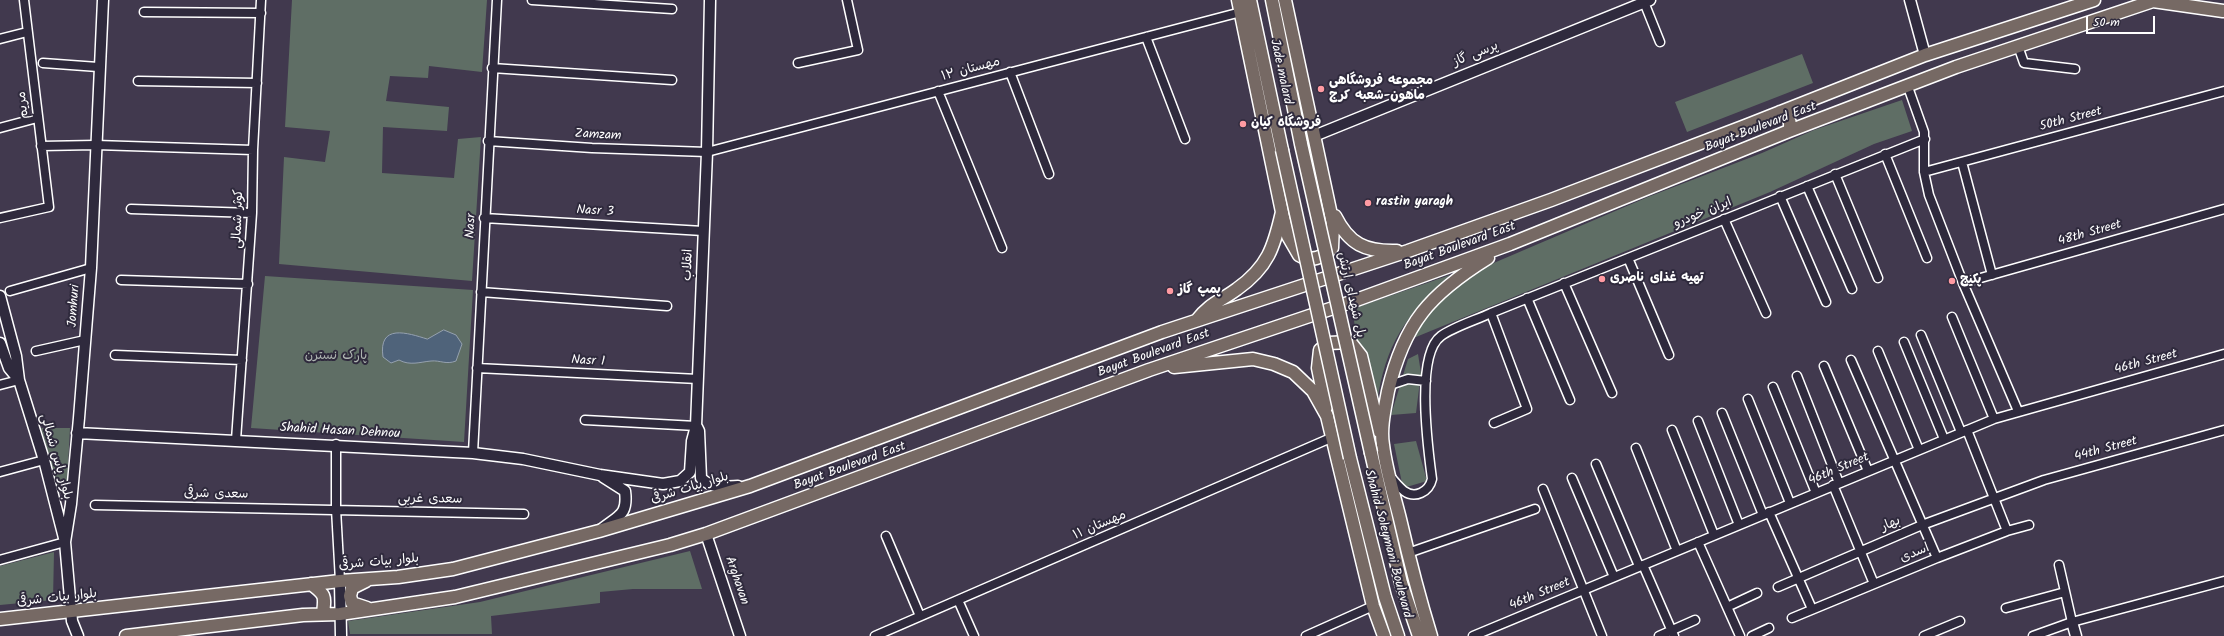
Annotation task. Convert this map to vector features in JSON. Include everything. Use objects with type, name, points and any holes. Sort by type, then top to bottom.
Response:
[{"type":"main road","name":"Jade malard","points":[[1250,0],[1350,458]]},
{"type":"main road","name":"پل شهدای ارتش","points":[[1272,0],[1301,144],[1371,452]]},
{"type":"main road","points":[[1239,6],[1282,212],[1292,245],[1299,255],[1313,259],[1322,256],[1332,248],[1333,224],[1285,0]]},
{"type":"main road","name":"Bayat Boulevard East","points":[[750,486],[1197,320],[1408,251],[1551,200],[1925,55],[2094,0]]},
{"type":"main road","points":[[2211,0],[2223,12]]},
{"type":"main road","name":"Bayat Boulevard East","points":[[706,534],[1149,370],[1348,303],[1510,244],[1789,131],[1908,87],[1956,67],[2153,2],[2223,12]]},
{"type":"main road","points":[[1804,103],[1805,114],[1814,122]]},
{"type":"main road","points":[[1780,112],[1790,120],[1791,125],[1789,131]]},
{"type":"main road","points":[[1328,201],[1342,230],[1356,244],[1382,251],[1408,251]]},
{"type":"main road","points":[[1197,320],[1206,308],[1237,289],[1264,265],[1274,247],[1282,212]]},
{"type":"main road","points":[[1382,444],[1384,410],[1390,385],[1400,351],[1409,332],[1429,303],[1450,283],[1510,244]]},
{"type":"main road","points":[[1384,636],[1373,606],[1327,416],[1318,368],[1318,354],[1320,350],[1330,343],[1350,342],[1361,356],[1408,553],[1431,636]]},
{"type":"main road","points":[[1149,370],[1253,358],[1293,372],[1313,391],[1327,416]]},
{"type":"main road","name":"Shahid Soleymani Boulevard","points":[[1371,452],[1400,583],[1418,636]]},
{"type":"main road","name":"Shahid Soleymani Boulevard","points":[[1350,458],[1386,597],[1398,636]]},
{"type":"main road","name":"بلوار بیات شرقی","points":[[0,619],[340,580],[369,580],[453,569],[599,531],[750,486]]},
{"type":"main road","points":[[126,636],[323,614],[340,614],[455,597],[670,545],[706,534]]},
{"type":"main road","points":[[369,580],[352,588],[350,596],[352,603],[360,607],[377,609]]},
{"type":"main road","points":[[311,584],[323,593],[325,599],[323,614]]},
{"type":"street","name":"مریم","points":[[0,218],[49,207],[42,146],[37,118],[24,0]]},
{"type":"street","name":"Jomhuri","points":[[78,636],[72,621],[65,542],[71,504],[91,268],[98,67],[102,0]]},
{"type":"street","name":"کوثر شمالی","points":[[236,440],[248,284],[261,0]]},
{"type":"street","name":"Nasr","points":[[472,453],[492,68],[497,0]]},
{"type":"street","points":[[532,0],[672,10]]},
{"type":"street","name":"انقلاب","points":[[710,0],[707,152],[696,426],[699,431],[701,478],[707,484],[716,488],[750,486]]},
{"type":"street","points":[[798,64],[858,50],[847,0]]},
{"type":"street","points":[[1912,0],[1925,55]]},
{"type":"street","points":[[1647,1],[1660,42]]},
{"type":"street","name":"پرسی گاز","points":[[1314,136],[1647,1]]},
{"type":"street","name":"مهستان ۱۲","points":[[707,152],[1146,37],[1239,6]]},
{"type":"street","points":[[144,12],[260,13]]},
{"type":"street","points":[[0,39],[27,32]]},
{"type":"street","points":[[1146,37],[1184,139]]},
{"type":"street","points":[[2018,46],[2024,63],[2075,69]]},
{"type":"street","points":[[44,64],[98,67]]},
{"type":"street","points":[[492,68],[672,80]]},
{"type":"street","points":[[1010,72],[1049,174]]},
{"type":"street","points":[[138,81],[257,83]]},
{"type":"street","points":[[1908,87],[1925,139],[1924,172],[1929,195],[1963,283],[2018,412]]},
{"type":"street","points":[[938,91],[1002,248]]},
{"type":"street","name":"50th Street","points":[[1924,172],[2224,91]]},
{"type":"street","points":[[0,128],[37,118]]},
{"type":"street","name":"ایران خودرو","points":[[1426,381],[1429,353],[1441,336],[1527,298],[1925,139]]},
{"type":"street","name":"Zamzam","points":[[488,141],[592,148],[707,152]]},
{"type":"street","points":[[42,146],[253,150]]},
{"type":"street","points":[[1885,154],[1928,258]]},
{"type":"street","points":[[1962,162],[1992,275]]},
{"type":"street","points":[[1835,174],[1878,278]]},
{"type":"street","points":[[1807,186],[1852,290]]},
{"type":"street","points":[[1780,196],[1826,302]]},
{"type":"street","points":[[131,209],[252,213]]},
{"type":"street","name":"48th Street","points":[[1963,283],[2224,209]]},
{"type":"street","name":"Nasr 3","points":[[484,218],[703,231]]},
{"type":"street","points":[[1724,219],[1766,313]]},
{"type":"street","points":[[1628,258],[1669,355]]},
{"type":"street","points":[[10,291],[91,268]]},
{"type":"street","points":[[121,280],[248,284]]},
{"type":"street","points":[[1564,283],[1612,393]]},
{"type":"street","points":[[481,292],[667,306]]},
{"type":"street","points":[[0,296],[16,356],[19,380]]},
{"type":"street","points":[[1527,298],[1570,400]]},
{"type":"street","points":[[1491,313],[1527,410],[1494,423]]},
{"type":"street","points":[[1952,317],[1994,419]]},
{"type":"street","points":[[1921,335],[1995,498],[2007,531]]},
{"type":"street","points":[[36,351],[85,340]]},
{"type":"street","points":[[1904,342],[1944,439]]},
{"type":"street","points":[[0,343],[9,368],[19,380]]},
{"type":"street","points":[[1878,351],[1919,450]]},
{"type":"street","name":"46th Street","points":[[1473,636],[1994,419],[2224,354]]},
{"type":"street","points":[[115,355],[242,360]]},
{"type":"street","points":[[1851,360],[1893,460],[1937,558]]},
{"type":"street","points":[[1824,366],[1868,471]]},
{"type":"street","name":"Nasr 1","points":[[477,368],[698,379]]},
{"type":"street","points":[[1797,376],[1874,584]]},
{"type":"street","points":[[1389,476],[1403,490],[1416,494],[1425,491],[1430,486],[1432,479],[1426,435],[1426,381],[1408,379],[1390,385]]},
{"type":"street","points":[[0,385],[19,380]]},
{"type":"street","name":"بلوار یاس شمالی","points":[[19,380],[44,460],[65,542]]},
{"type":"street","points":[[1773,387],[1816,493]]},
{"type":"street","points":[[1748,399],[1790,503]]},
{"type":"street","points":[[1722,413],[1766,513],[1812,609]]},
{"type":"street","points":[[585,420],[696,426]]},
{"type":"street","points":[[1698,421],[1739,525]]},
{"type":"street","name":"Shahid Hasan Dehnou","points":[[77,433],[336,444],[472,453],[523,459],[600,475],[663,484],[680,481],[690,472],[692,441],[696,426]]},
{"type":"street","points":[[1672,430],[1714,535]]},
{"type":"street","name":"44th Street","points":[[1995,498],[2044,480],[2224,430]]},
{"type":"street","name":"مهستان ۱۱","points":[[875,636],[1333,437]]},
{"type":"street","points":[[336,444],[336,510],[340,580],[341,636]]},
{"type":"street","points":[[1636,448],[1678,551]]},
{"type":"street","points":[[0,472],[44,460]]},
{"type":"street","points":[[1596,464],[1641,566],[1673,633]]},
{"type":"street","points":[[599,531],[622,514],[627,504],[625,491],[600,475]]},
{"type":"street","points":[[1572,478],[1614,577]]},
{"type":"street","points":[[1543,490],[1582,590],[1602,636]]},
{"type":"street","name":"بهار","points":[[1778,587],[1922,525],[1995,498]]},
{"type":"street","name":"سعدی شرقی","points":[[95,505],[336,510]]},
{"type":"street","name":"سعدی غربی","points":[[336,510],[524,514]]},
{"type":"street","points":[[1408,553],[1535,510]]},
{"type":"street","name":"اسدی","points":[[1792,618],[1937,558],[2007,531],[2029,525]]},
{"type":"street","name":"Arghavan","points":[[706,534],[740,636]]},
{"type":"street","points":[[886,536],[920,616]]},
{"type":"street","points":[[0,560],[65,542]]},
{"type":"street","points":[[1698,542],[1740,636]]},
{"type":"street","points":[[2059,565],[2076,636]]},
{"type":"street","points":[[2033,636],[2072,622],[2224,581]]},
{"type":"street","points":[[2006,608],[2065,592]]},
{"type":"street","points":[[1726,607],[1757,593]]},
{"type":"street","points":[[958,600],[974,636]]},
{"type":"street","points":[[1306,636],[1373,606]]},
{"type":"street","points":[[1659,636],[1673,633],[1695,620]]},
{"type":"street","points":[[1924,636],[1960,621]]},
{"type":"street","points":[[1752,636],[1769,628]]},
{"type":"green space","points":[[292,0],[487,0],[482,72],[429,66],[428,78],[390,76],[386,101],[449,107],[447,131],[383,127],[382,173],[454,178],[458,139],[481,137],[472,281],[279,264],[284,157],[325,162],[330,131],[285,127]]},
{"type":"green space","points":[[1802,54],[1813,83],[1687,132],[1675,102]]},
{"type":"green space","points":[[1902,100],[1912,131],[1874,144],[1770,192],[1416,337],[1412,336],[1434,306],[1452,289],[1489,265],[1648,197],[1762,153],[1814,130]]},
{"type":"green space","points":[[1450,275],[1421,304],[1400,332],[1392,347],[1386,364],[1377,404],[1358,344],[1352,309]]},
{"type":"green space","name":"پارک نسترن","points":[[265,276],[473,290],[464,442],[251,428]]},
{"type":"green space","points":[[1418,354],[1421,373],[1416,413],[1391,415],[1408,359]]},
{"type":"green space","points":[[41,428],[70,428],[67,485],[60,494]]},
{"type":"green space","points":[[1416,441],[1427,481],[1403,488],[1394,444]]},
{"type":"green space","points":[[690,551],[702,589],[633,589],[600,592],[600,603],[491,616],[492,634],[350,634],[348,621],[480,602]]},
{"type":"green space","points":[[54,552],[53,600],[0,605],[0,566]]},
{"type":"water","points":[[444,330],[456,335],[462,344],[456,361],[449,363],[431,361],[407,363],[399,360],[391,363],[383,357],[383,346],[385,339],[390,335],[403,333],[427,339]]},
{"type":"place","name":"مجموعه فروشگاهی ماهون-شعبه کرج","points":[[1321,89]]},
{"type":"place","name":"فروشگاه کیان","points":[[1243,124]]},
{"type":"place","name":"rastin yaragh","points":[[1368,203]]},
{"type":"place","name":"تهیه غذای ناصری","points":[[1602,279]]},
{"type":"place","name":"پکیج","points":[[1952,281]]},
{"type":"place","name":"پمپ گاز","points":[[1170,291]]}]
